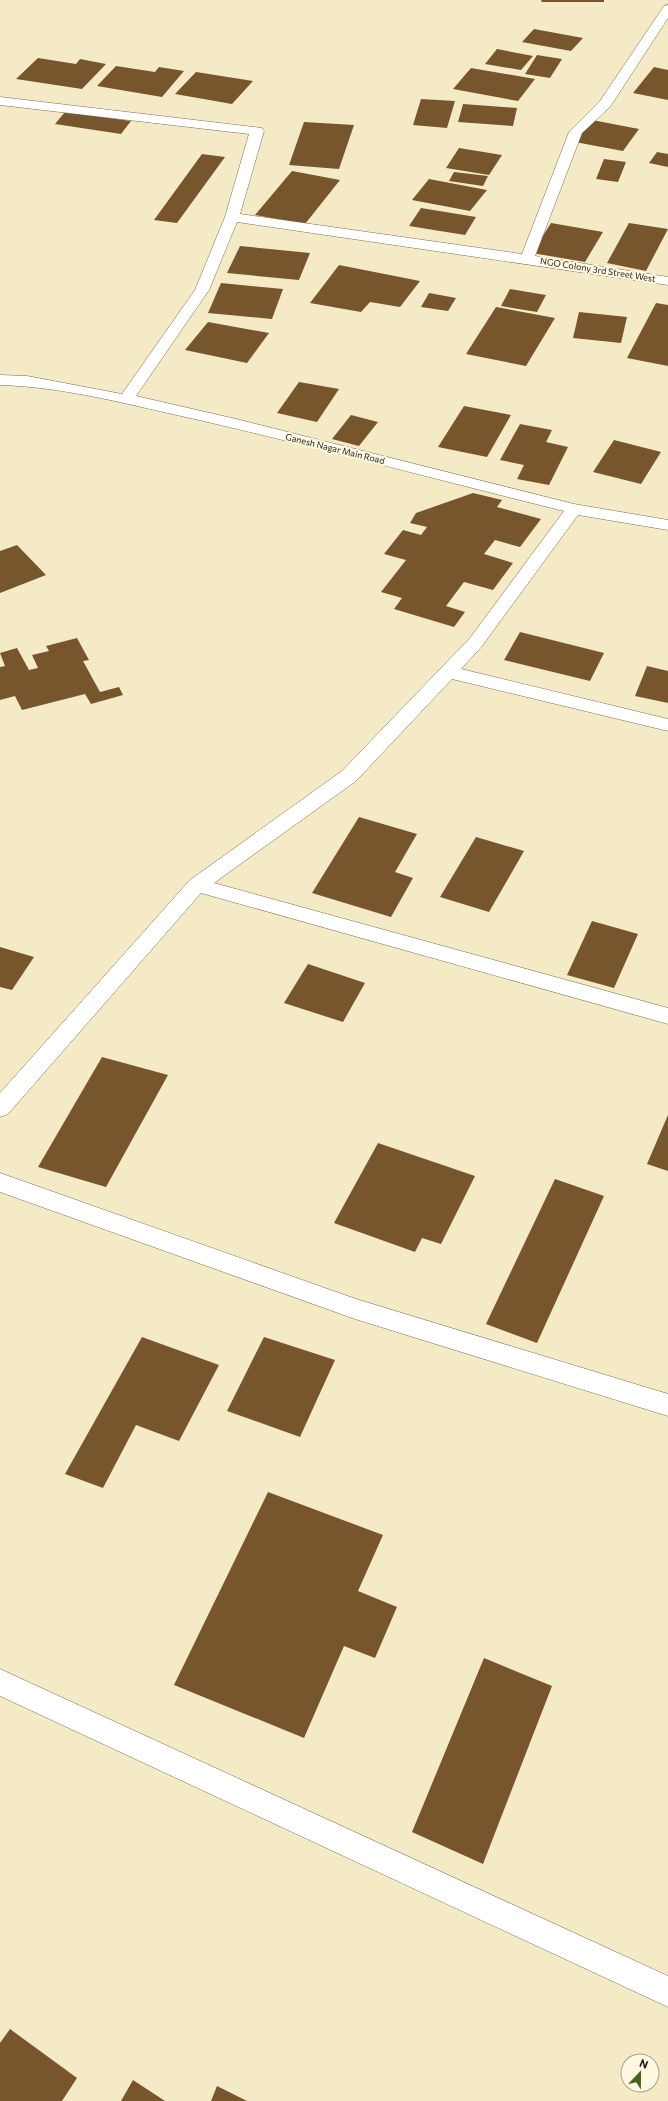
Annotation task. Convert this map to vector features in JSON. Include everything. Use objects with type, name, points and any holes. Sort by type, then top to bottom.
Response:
[{"type":"street","points":[[527,259],[576,132],[605,104],[668,9]]},
{"type":"street","points":[[0,101],[256,130],[232,217],[202,290],[126,399]]},
{"type":"street","name":"NGO Colony 3rd Street West","points":[[232,217],[527,259],[668,281]]},
{"type":"street","name":"Ganesh Nagar Main Road","points":[[0,380],[27,381],[126,399],[236,424],[574,509],[668,526]]},
{"type":"street","points":[[0,1108],[197,885],[349,776],[476,642],[574,509]]},
{"type":"street","points":[[448,672],[668,725]]},
{"type":"street","points":[[197,885],[668,1016]]},
{"type":"street","points":[[0,1182],[355,1309],[668,1406]]},
{"type":"street","points":[[0,1682],[668,1992]]},
{"type":"building","points":[[541,0],[604,0],[604,2],[542,2]]},
{"type":"building","points":[[534,29],[583,38],[571,51],[522,42]]},
{"type":"building","points":[[497,49],[533,56],[521,70],[485,64]]},
{"type":"building","points":[[537,55],[562,59],[550,78],[525,74]]},
{"type":"building","points":[[38,58],[76,64],[80,59],[106,64],[82,89],[16,79]]},
{"type":"building","points":[[116,66],[155,72],[159,67],[184,71],[162,97],[97,86]]},
{"type":"building","points":[[654,67],[668,70],[668,100],[633,93]]},
{"type":"building","points":[[471,68],[535,79],[518,101],[453,89]]},
{"type":"building","points":[[196,72],[253,81],[232,104],[175,94]]},
{"type":"building","points":[[421,99],[455,101],[447,128],[413,125]]},
{"type":"building","points":[[463,104],[517,108],[513,126],[458,122]]},
{"type":"building","points":[[65,112],[131,121],[121,134],[55,124]]},
{"type":"building","points":[[592,120],[639,129],[623,151],[575,142]]},
{"type":"building","points":[[304,122],[354,125],[339,169],[289,165]]},
{"type":"building","points":[[459,148],[502,155],[489,175],[446,168]]},
{"type":"building","points":[[657,152],[668,154],[668,167],[649,163]]},
{"type":"building","points":[[202,154],[225,157],[177,223],[154,220]]},
{"type":"building","points":[[604,159],[626,162],[618,182],[596,179]]},
{"type":"building","points":[[292,171],[340,180],[305,224],[255,215]]},
{"type":"building","points":[[454,172],[488,176],[483,186],[449,181]]},
{"type":"building","points":[[429,179],[487,190],[470,211],[412,200]]},
{"type":"building","points":[[421,208],[476,217],[465,235],[409,226]]},
{"type":"building","points":[[551,223],[603,232],[585,262],[532,253]]},
{"type":"building","points":[[629,223],[668,229],[646,271],[607,263]]},
{"type":"building","points":[[240,246],[310,253],[299,280],[227,273]]},
{"type":"building","points":[[339,265],[420,281],[400,307],[370,302],[361,312],[310,303]]},
{"type":"building","points":[[221,283],[283,289],[272,319],[208,313]]},
{"type":"building","points":[[510,289],[546,295],[537,312],[501,306]]},
{"type":"building","points":[[429,293],[456,298],[448,311],[421,307]]},
{"type":"building","points":[[656,303],[668,305],[668,366],[627,358]]},
{"type":"building","points":[[496,307],[555,318],[526,366],[466,354]]},
{"type":"building","points":[[579,312],[627,317],[621,343],[573,338]]},
{"type":"building","points":[[208,322],[269,333],[247,363],[185,350]]},
{"type":"building","points":[[299,382],[339,389],[317,422],[277,413]]},
{"type":"building","points":[[464,406],[511,415],[487,457],[438,447]]},
{"type":"building","points":[[351,415],[378,422],[359,446],[332,439]]},
{"type":"building","points":[[520,424],[552,430],[546,442],[568,447],[549,485],[517,479],[524,465],[500,460]]},
{"type":"building","points":[[614,440],[661,452],[641,484],[593,472]]},
{"type":"building","points":[[473,493],[502,500],[497,507],[541,519],[520,547],[495,540],[484,554],[513,563],[493,590],[464,582],[446,606],[465,612],[454,627],[394,609],[402,598],[381,592],[406,560],[384,554],[403,530],[421,535],[427,527],[410,523],[416,513]]},
{"type":"building","points":[[17,545],[46,575],[0,593],[0,551]]},
{"type":"building","points":[[520,632],[604,653],[590,681],[504,660]]},
{"type":"building","points":[[77,638],[89,660],[83,661],[100,692],[119,687],[123,695],[91,704],[85,694],[22,710],[15,696],[0,700],[0,667],[5,666],[0,653],[17,648],[29,670],[38,668],[32,655],[49,651],[46,646]]},
{"type":"building","points":[[647,666],[668,671],[668,703],[635,696]]},
{"type":"building","points":[[359,817],[417,834],[395,872],[413,878],[391,917],[312,893]]},
{"type":"building","points":[[476,837],[524,851],[489,912],[440,897]]},
{"type":"building","points":[[592,921],[638,934],[614,988],[567,975]]},
{"type":"building","points":[[0,947],[34,957],[12,990],[0,987]]},
{"type":"building","points":[[308,964],[365,983],[343,1022],[284,1003]]},
{"type":"building","points":[[102,1057],[168,1075],[106,1187],[38,1167]]},
{"type":"building","points":[[668,1115],[668,1171],[647,1164]]},
{"type":"building","points":[[378,1143],[475,1176],[441,1244],[422,1238],[415,1252],[334,1223]]},
{"type":"building","points":[[555,1179],[604,1196],[537,1343],[486,1324]]},
{"type":"building","points":[[142,1337],[219,1365],[179,1441],[136,1425],[103,1488],[65,1474]]},
{"type":"building","points":[[264,1337],[335,1360],[300,1437],[227,1411]]},
{"type":"building","points":[[268,1492],[383,1535],[358,1591],[397,1607],[375,1658],[344,1646],[304,1738],[174,1685]]},
{"type":"building","points":[[484,1658],[552,1686],[483,1864],[412,1832]]},
{"type":"building","points":[[10,2029],[77,2078],[62,2101],[0,2101],[0,2043]]},
{"type":"building","points":[[133,2080],[165,2101],[121,2101]]},
{"type":"building","points":[[217,2086],[247,2101],[211,2101]]}]
